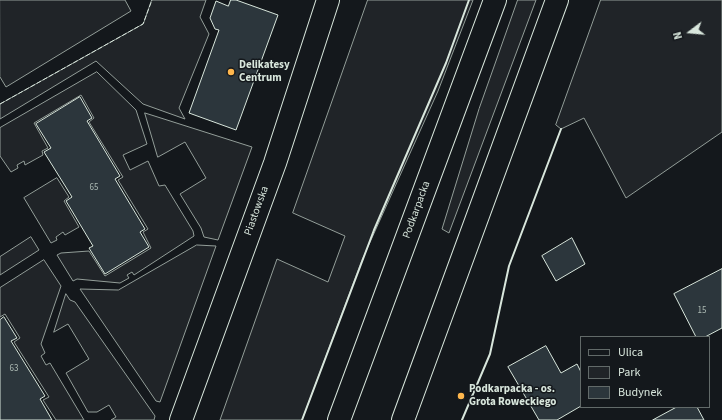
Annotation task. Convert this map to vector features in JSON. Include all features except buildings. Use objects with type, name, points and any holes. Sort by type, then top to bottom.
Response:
[{"type":"main road","name":"Piastowska","points":[[181,420],[274,163],[328,0]]},
{"type":"main road","name":"Podkarpacka","points":[[339,420],[495,0]]},
{"type":"main road","points":[[403,420],[557,0]]},
{"type":"green space","points":[[0,0],[125,0],[131,11],[6,87],[0,77]]},
{"type":"green space","points":[[152,0],[206,0],[200,17],[209,34],[179,108],[185,119],[143,104],[96,61],[0,119],[0,104],[143,24]]},
{"type":"green space","points":[[368,0],[473,0],[438,91],[362,260],[302,420],[220,420],[277,259],[328,282],[345,236],[293,213]]},
{"type":"green space","points":[[518,0],[536,0],[449,233],[442,229],[479,109]]},
{"type":"green space","points":[[601,0],[722,0],[722,132],[626,198],[584,118],[561,129],[556,125]]},
{"type":"green space","points":[[97,72],[136,110],[147,144],[123,155],[130,170],[148,161],[159,186],[165,185],[193,231],[194,236],[134,275],[132,272],[127,275],[129,278],[120,283],[77,279],[73,281],[57,255],[61,253],[89,251],[105,276],[151,248],[143,232],[148,229],[118,180],[123,177],[89,122],[94,118],[81,95],[34,123],[48,148],[42,151],[43,155],[25,165],[24,161],[17,165],[18,168],[11,172],[0,156],[0,128]]},
{"type":"green space","points":[[145,113],[252,147],[218,240],[204,237],[201,228],[180,194],[206,178],[185,142],[158,157]]},
{"type":"green space","points":[[57,178],[69,197],[64,201],[79,227],[65,235],[63,232],[56,237],[57,240],[51,243],[24,198]]},
{"type":"green space","points":[[31,237],[39,250],[0,275],[0,257]]},
{"type":"green space","points":[[197,245],[216,246],[160,402],[156,401],[80,289],[118,290]]},
{"type":"green space","points":[[44,260],[61,286],[41,344],[45,353],[41,356],[46,365],[50,363],[84,420],[56,420],[43,400],[49,397],[14,342],[20,338],[5,314],[0,317],[0,288]]},
{"type":"green space","points":[[66,294],[70,300],[75,302],[155,416],[154,420],[111,420],[116,417],[109,405],[97,412],[88,412],[66,373],[89,359],[68,324],[54,332]]},
{"type":"fence","points":[[0,104],[143,24],[152,0]]},
{"type":"wall","points":[[302,420],[374,230],[446,63],[469,0]]},
{"type":"wall","points":[[462,420],[490,354],[509,266],[561,129]]},
{"type":"place","name":"Delikatesy Centrum","points":[[231,72]]},
{"type":"place","name":"Podkarpacka - os. Grota Roweckiego","points":[[461,396]]}]
